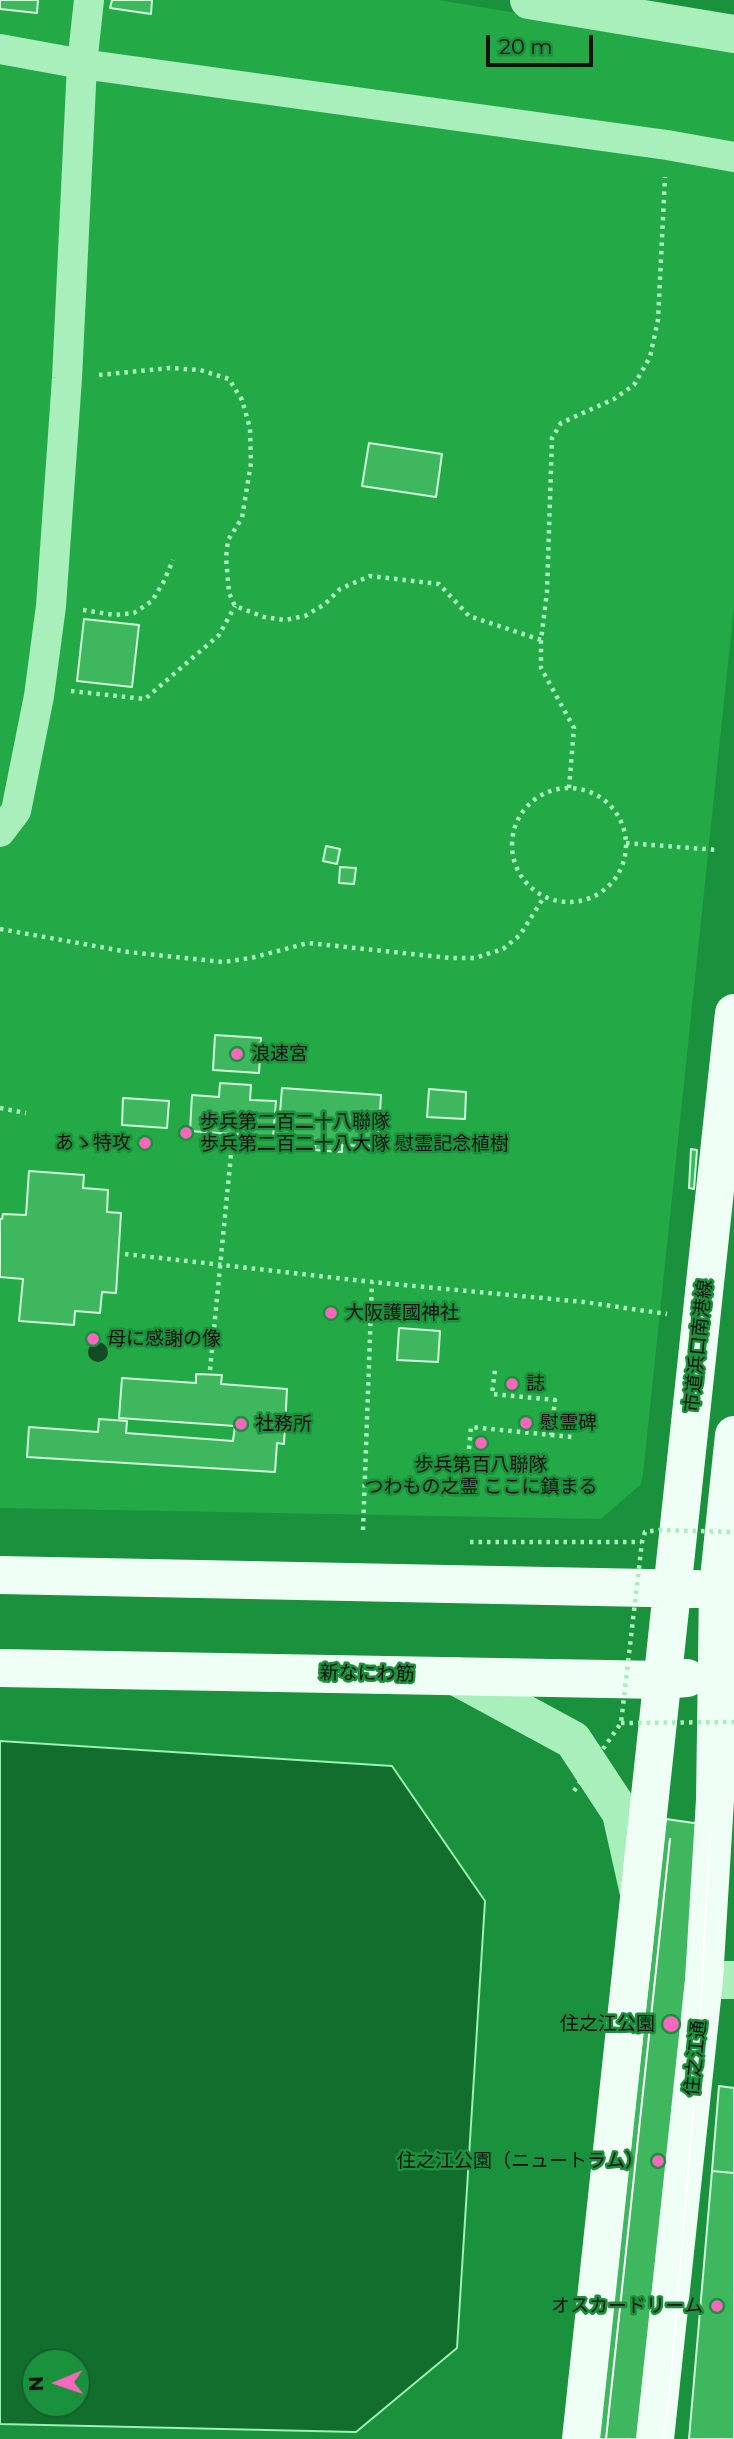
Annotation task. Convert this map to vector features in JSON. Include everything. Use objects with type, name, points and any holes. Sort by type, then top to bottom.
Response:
[{"type":"main road","name":"市道浜口南港線","points":[[662,1680],[734,1013]]},
{"type":"main road","points":[[725,1676],[726,1588],[734,1435]]},
{"type":"main road","points":[[0,1575],[673,1590],[726,1588]]},
{"type":"main road","name":"新なにわ筋","points":[[0,1668],[662,1680],[725,1676]]},
{"type":"main road","name":"住之江通","points":[[655,2439],[719,1980],[715,1800],[725,1676]]},
{"type":"main road","points":[[581,2439],[662,1680]]},
{"type":"street","points":[[0,832],[16,811],[39,696],[51,606],[67,378],[82,64],[89,0]]},
{"type":"street","points":[[529,0],[734,34]]},
{"type":"street","points":[[0,49],[82,64],[734,156]]},
{"type":"street","points":[[455,1676],[573,1740],[621,1813],[640,1898]]},
{"type":"path","points":[[569,788],[574,727],[541,668],[541,640],[547,592],[552,438],[561,423],[614,399],[634,384],[650,357],[658,320],[667,145]]},
{"type":"path","points":[[67,378],[170,368],[200,370],[229,379],[242,400],[250,428],[251,463],[242,518],[228,540],[226,558],[229,593],[235,606],[264,617],[285,620],[305,616],[325,604],[340,589],[370,576],[439,584],[469,616],[541,640]]},
{"type":"path","points":[[51,606],[115,615],[134,612],[152,601],[173,560]]},
{"type":"path","points":[[39,696],[76,690],[145,699],[219,635],[235,606]]},
{"type":"path","points":[[569,788],[591,792],[609,804],[621,822],[626,843],[623,865],[612,884],[597,895],[580,902],[562,902],[544,897],[527,884],[516,865],[512,844],[517,822],[529,804],[548,792],[569,788]]},
{"type":"path","points":[[626,843],[718,850]]},
{"type":"path","points":[[0,929],[128,952],[223,962],[251,958],[308,943],[450,958],[475,958],[503,949],[520,935],[544,897]]},
{"type":"path","points":[[0,1108],[26,1113]]},
{"type":"path","points":[[210,1370],[232,1144]]},
{"type":"path","points":[[125,1254],[703,1316]]},
{"type":"path","points":[[363,1530],[372,1282]]},
{"type":"path","points":[[495,1370],[492,1394],[555,1400],[551,1435]]},
{"type":"path","points":[[469,1449],[471,1427],[572,1437]]},
{"type":"path","points":[[575,1791],[621,1723],[645,1532],[734,1532]]},
{"type":"path","points":[[470,1542],[642,1542]]},
{"type":"path","points":[[621,1723],[734,1722]]},
{"type":"shaded area","points":[[0,0],[438,0],[734,49],[734,606],[643,1474],[641,1484],[601,1519],[0,1508]]},
{"type":"shaded area","points":[[0,1741],[392,1766],[485,1901],[457,2348],[356,2432],[0,2424]]},
{"type":"building","points":[[0,0],[38,0],[37,13],[0,9]]},
{"type":"building","points":[[112,0],[152,0],[151,14],[110,8]]},
{"type":"building","points":[[369,443],[442,454],[436,497],[362,486]]},
{"type":"building","points":[[84,619],[139,625],[132,687],[77,681]]},
{"type":"building","points":[[326,846],[340,849],[337,864],[323,861]]},
{"type":"building","points":[[340,867],[356,868],[354,884],[339,883]]},
{"type":"building","name":"浪速宮","points":[[215,1035],[261,1038],[259,1073],[213,1070]]},
{"type":"building","points":[[220,1083],[251,1085],[250,1100],[276,1101],[273,1137],[190,1131],[192,1095],[219,1097]]},
{"type":"building","points":[[282,1088],[381,1095],[378,1147],[342,1145],[342,1152],[315,1150],[316,1139],[278,1137]]},
{"type":"building","points":[[429,1089],[466,1092],[465,1119],[427,1117]]},
{"type":"building","points":[[123,1098],[169,1101],[167,1128],[122,1125]]},
{"type":"building","points":[[691,1149],[697,1150],[694,1189],[689,1188]]},
{"type":"building","points":[[29,1171],[84,1175],[83,1188],[108,1190],[107,1212],[121,1213],[116,1293],[102,1292],[100,1313],[75,1311],[74,1325],[19,1321],[23,1279],[0,1277],[0,1219],[3,1214],[26,1215]]},
{"type":"building","points":[[399,1328],[440,1331],[438,1362],[397,1360]]},
{"type":"building","name":"社務所","points":[[196,1374],[222,1375],[221,1384],[287,1389],[284,1444],[277,1443],[275,1472],[27,1457],[29,1427],[98,1432],[99,1419],[127,1421],[126,1433],[233,1441],[235,1426],[119,1418],[122,1378],[196,1383]]},
{"type":"building","name":"住之江公園（ニュートラム）","points":[[666,1819],[701,1824],[664,2439],[598,2439]]},
{"type":"building","points":[[719,2086],[734,2088],[734,2173],[712,2171]]},
{"type":"building","name":"オスカードリーム","points":[[712,2171],[734,2173],[734,2439],[689,2439]]},
{"type":"tram line","points":[[663,2439],[670,2389],[698,2055],[710,1836]]},
{"type":"tram line","points":[[606,2439],[670,1839]]},
{"type":"place","name":"浪速宮","points":[[237,1054]]},
{"type":"place","name":"歩兵第二百二十八聯隊 歩兵第二百二十八大隊 慰霊記念植樹","points":[[186,1133]]},
{"type":"place","name":"あゝ特攻","points":[[145,1143]]},
{"type":"place","name":"大阪護國神社","points":[[331,1313]]},
{"type":"place","name":"母に感謝の像","points":[[93,1339]]},
{"type":"place","name":"誌","points":[[512,1384]]},
{"type":"place","name":"慰霊碑","points":[[526,1423]]},
{"type":"place","name":"社務所","points":[[241,1424]]},
{"type":"place","name":"歩兵第百八聯隊 つわもの之霊 ここに鎮まる","points":[[481,1443]]},
{"type":"place","name":"住之江公園","points":[[671,2024]]},
{"type":"place","name":"住之江公園（ニュートラム）","points":[[658,2161]]},
{"type":"place","name":"オスカードリーム","points":[[717,2306]]}]
